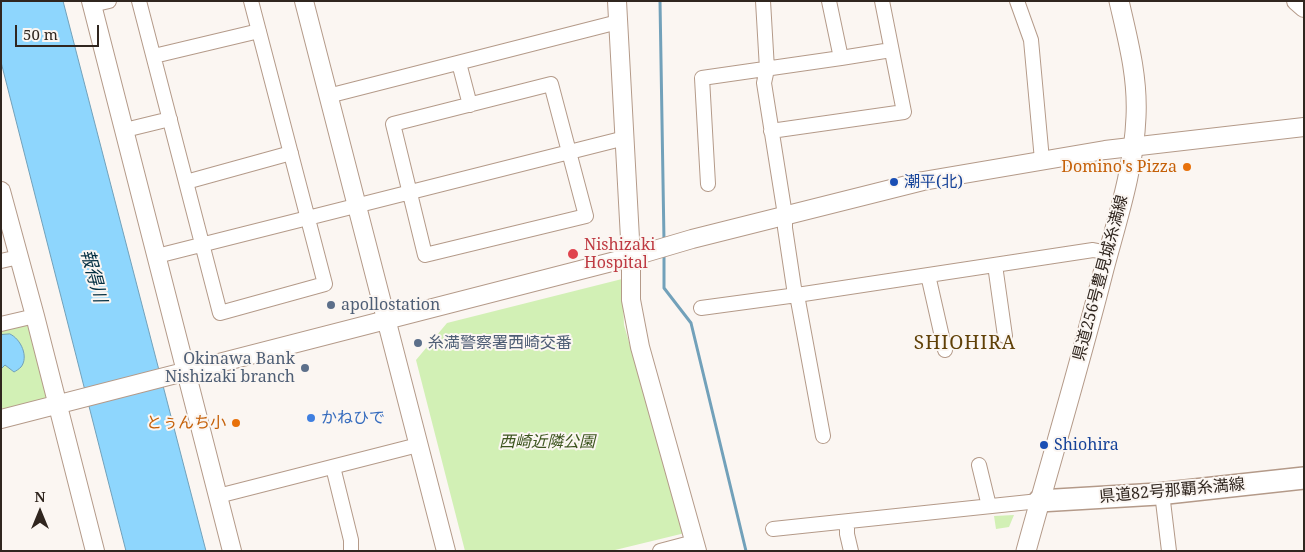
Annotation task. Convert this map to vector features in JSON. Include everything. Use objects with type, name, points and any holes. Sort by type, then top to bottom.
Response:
[{"type":"main road","name":"県道256号豊見城糸満線","points":[[1026,551],[1128,177],[1136,117],[1135,79],[1120,1]]},
{"type":"main road","name":"県道82号那覇糸満線","points":[[1040,501],[1162,493],[1304,478]]},
{"type":"street","points":[[139,1],[220,313],[325,284],[251,1]]},
{"type":"street","points":[[304,1],[446,551]]},
{"type":"street","points":[[617,1],[631,257],[631,300],[640,347],[695,546],[660,551]]},
{"type":"street","points":[[763,1],[767,69],[764,83],[785,215],[784,228],[794,288],[797,295],[823,436]]},
{"type":"street","points":[[829,1],[841,58]]},
{"type":"street","points":[[771,131],[904,112],[882,1]]},
{"type":"street","points":[[1017,1],[1030,40],[1042,160]]},
{"type":"street","points":[[1296,1],[1304,8]]},
{"type":"street","points":[[98,3],[125,130],[232,551]]},
{"type":"street","points":[[328,96],[618,22]]},
{"type":"street","points":[[154,56],[259,31]]},
{"type":"street","points":[[708,184],[702,78],[891,50]]},
{"type":"street","points":[[459,63],[470,104]]},
{"type":"street","points":[[551,84],[568,152],[586,216],[425,255],[393,124],[551,84]]},
{"type":"street","points":[[125,130],[170,120]]},
{"type":"street","points":[[1,419],[923,180],[1105,150],[1304,127]]},
{"type":"street","points":[[157,256],[625,138]]},
{"type":"street","points":[[186,182],[291,153]]},
{"type":"street","points":[[2,194],[95,551]]},
{"type":"street","points":[[701,308],[1093,250],[1108,253]]},
{"type":"street","points":[[1,261],[19,257]]},
{"type":"street","points":[[995,265],[1006,336]]},
{"type":"street","points":[[928,275],[945,350]]},
{"type":"street","points":[[1,324],[35,316]]},
{"type":"street","points":[[218,496],[418,445]]},
{"type":"street","points":[[979,465],[989,506]]},
{"type":"street","points":[[333,467],[351,540],[351,551]]},
{"type":"street","points":[[1162,493],[1169,551]]},
{"type":"street","points":[[773,529],[1040,501]]},
{"type":"street","points":[[847,522],[850,551]]},
{"type":"green space","name":"西崎近隣公園","points":[[622,279],[624,325],[685,533],[611,551],[465,551],[416,360],[447,323]]},
{"type":"green space","points":[[31,321],[49,398],[1,409],[1,328]]},
{"type":"green space","points":[[1014,515],[1009,527],[996,529],[994,516]]},
{"type":"water","name":"報得川","points":[[1,1],[63,1],[206,551],[126,551],[1,62]]},
{"type":"water","points":[[10,334],[20,344],[24,353],[21,367],[14,372],[5,365],[1,369],[1,335]]},
{"type":"waterway","points":[[660,1],[664,241]]},
{"type":"waterway","points":[[664,252],[664,288],[691,323],[746,551]]},
{"type":"place","name":"Domino's Pizza","points":[[1187,167]]},
{"type":"place","name":"潮平(北)","points":[[894,182]]},
{"type":"place","name":"Nishizaki Hospital","points":[[573,254]]},
{"type":"place","name":"apollostation","points":[[331,305]]},
{"type":"place","name":"糸満警察署西崎交番","points":[[418,343]]},
{"type":"place","name":"Okinawa Bank Nishizaki branch","points":[[305,368]]},
{"type":"place","name":"かねひで","points":[[311,418]]},
{"type":"place","name":"とぅんち小","points":[[236,423]]},
{"type":"place","name":"Shiohira","points":[[1044,445]]},
{"type":"district","name":"SHIOHIRA","points":[[965,344]]}]
